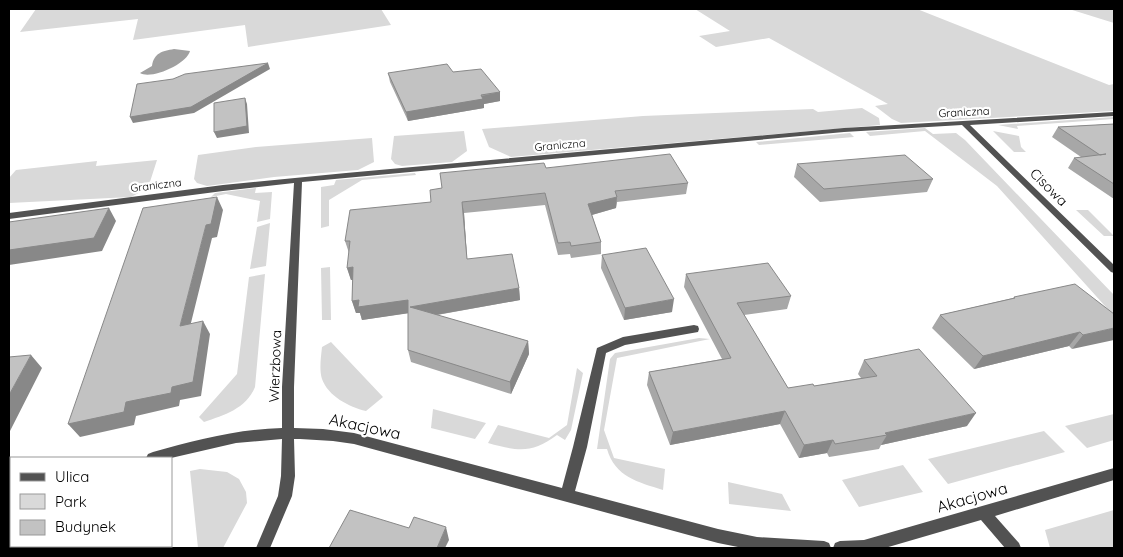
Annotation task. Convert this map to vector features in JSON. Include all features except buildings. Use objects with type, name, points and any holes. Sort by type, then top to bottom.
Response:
[{"type":"street","name":"Graniczna","points":[[9,216],[298,180],[844,130],[1114,114]]},
{"type":"street","name":"Cisowa","points":[[965,124],[1114,270]]},
{"type":"street","name":"Wierzbowa","points":[[263,548],[285,496],[288,476],[288,387],[298,180]]},
{"type":"street","points":[[567,494],[580,447],[601,351],[623,341],[694,329]]},
{"type":"street","name":"Akacjowa","points":[[157,457],[229,438],[257,434],[324,434],[356,440],[567,494],[728,538],[757,544],[824,548]]},
{"type":"street","name":"Akacjowa","points":[[840,548],[872,545],[1114,474]]},
{"type":"street","points":[[984,512],[1014,548]]},
{"type":"green space","points":[[36,9],[381,9],[391,25],[248,47],[245,25],[133,40],[138,19],[20,32]]},
{"type":"green space","points":[[695,9],[917,9],[1109,85],[1114,84],[1114,111],[901,123],[892,119],[875,106],[888,104],[769,38],[716,47],[699,36],[730,31]]},
{"type":"green space","points":[[1069,9],[1114,9],[1114,23]]},
{"type":"green space","points":[[862,108],[879,118],[880,125],[511,157],[489,147],[482,129],[643,116],[813,109],[818,112]]},
{"type":"green space","points":[[1114,117],[1114,119],[1017,126],[1018,129],[998,125]]},
{"type":"green space","points":[[925,128],[933,134],[956,133],[965,140],[1114,295],[1114,316],[997,186],[925,131],[870,136],[866,132]]},
{"type":"green space","points":[[464,131],[467,151],[452,162],[402,166],[395,164],[391,159],[394,136]]},
{"type":"green space","points":[[993,131],[1019,136],[1021,147],[1026,152],[1014,152]]},
{"type":"green space","points":[[850,133],[854,137],[759,145],[756,142]]},
{"type":"green space","points":[[372,138],[374,162],[358,170],[274,177],[207,186],[197,183],[194,179],[198,155],[256,147]]},
{"type":"green space","points":[[157,160],[148,188],[131,197],[9,203],[9,178],[16,170],[97,161],[96,166]]},
{"type":"green space","points":[[415,173],[416,175],[362,180],[329,200],[329,226],[321,228],[321,187],[334,185],[336,180]]},
{"type":"green space","points":[[256,188],[255,193],[272,192],[270,219],[257,222],[260,201],[226,194],[211,197],[215,193]]},
{"type":"green space","points":[[1076,210],[1088,210],[1114,236],[1104,236]]},
{"type":"green space","points":[[270,223],[266,266],[250,269],[257,227]]},
{"type":"green space","points":[[330,267],[331,320],[322,320],[321,268]]},
{"type":"green space","points":[[265,274],[255,387],[251,395],[240,406],[227,414],[204,422],[199,417],[237,374],[249,277]]},
{"type":"green space","points":[[699,338],[710,339],[617,358],[604,430],[614,458],[665,469],[663,490],[636,481],[616,466],[607,449],[597,449],[610,359],[615,353]]},
{"type":"green space","points":[[331,342],[383,397],[366,411],[340,400],[325,385],[322,379],[320,363],[322,347]]},
{"type":"green space","points":[[577,368],[583,373],[571,430],[565,440],[557,435],[540,445],[524,449],[508,448],[488,443],[498,425],[549,438],[567,425]]},
{"type":"green space","points":[[433,409],[486,423],[475,439],[431,428]]},
{"type":"green space","points":[[1114,414],[1114,440],[1087,448],[1065,426]]},
{"type":"green space","points":[[1044,431],[1065,452],[948,484],[928,459]]},
{"type":"green space","points":[[903,465],[923,492],[859,507],[842,480]]},
{"type":"green space","points":[[200,469],[227,472],[239,479],[246,492],[247,503],[223,548],[198,548],[190,471]]},
{"type":"green space","points":[[728,482],[782,494],[791,511],[729,504]]},
{"type":"green space","points":[[1114,510],[1114,548],[1050,548],[1045,530]]},
{"type":"shaded area","points":[[174,49],[190,51],[182,61],[168,70],[145,75],[140,73],[152,66],[159,53]]}]
